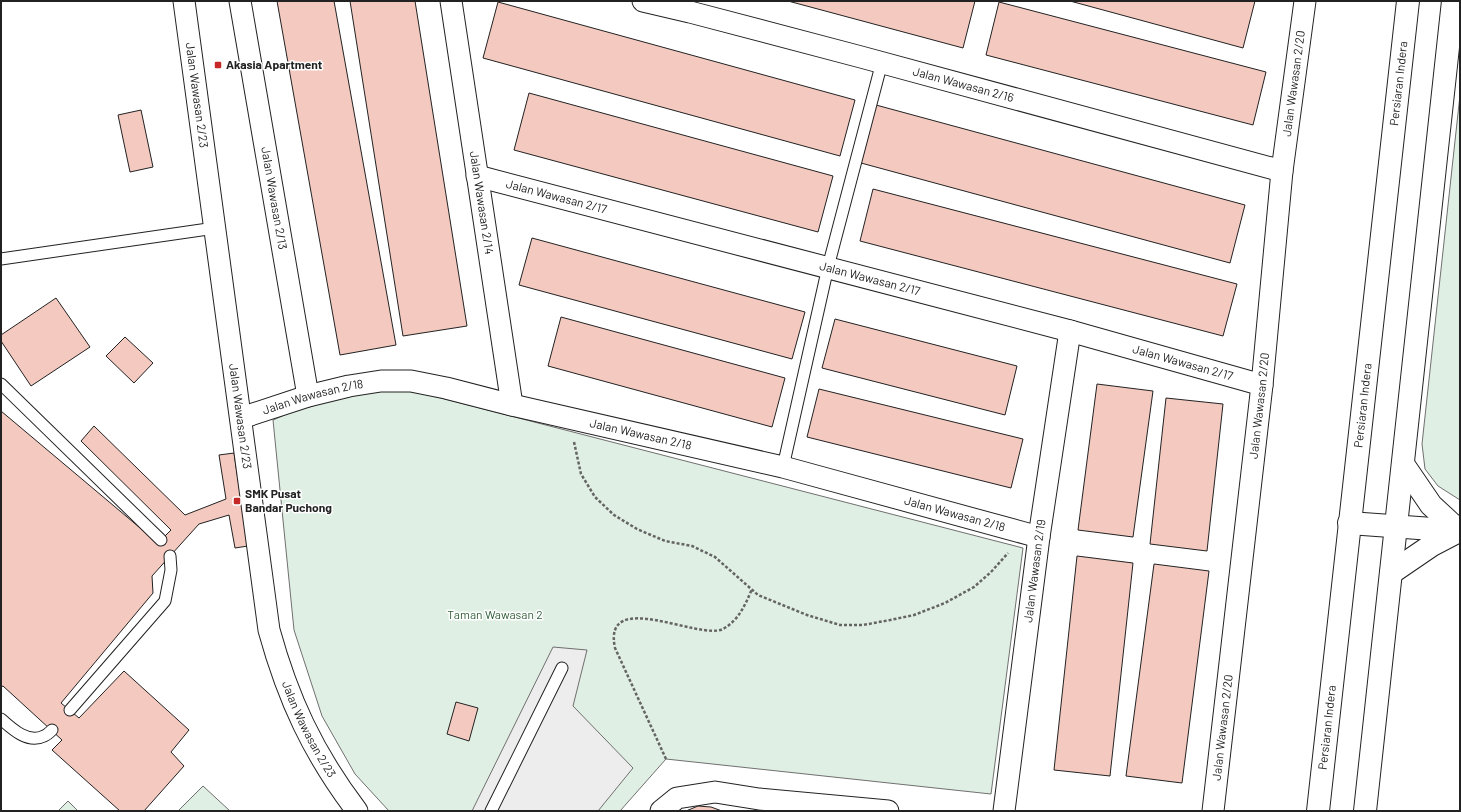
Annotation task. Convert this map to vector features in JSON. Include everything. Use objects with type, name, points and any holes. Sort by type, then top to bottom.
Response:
[{"type":"main road","name":"Persiaran Indera","points":[[1318,811],[1408,1]]},
{"type":"main road","points":[[1366,811],[1453,1]]},
{"type":"main road","points":[[1403,464],[1431,505],[1460,531]]},
{"type":"main road","points":[[1349,523],[1460,531]]},
{"type":"main road","points":[[1391,573],[1432,545],[1460,531]]},
{"type":"street","name":"Jalan Wawasan 2/23","points":[[184,1],[269,630],[279,667],[296,711],[337,785],[357,811]]},
{"type":"street","name":"Jalan Wawasan 2/13","points":[[240,1],[308,396]]},
{"type":"street","name":"Jalan Wawasan 2/14","points":[[451,1],[512,405]]},
{"type":"street","name":"Jalan Wawasan 2/16","points":[[643,1],[882,62],[1282,171]]},
{"type":"street","name":"Jalan Wawasan 2/20","points":[[1213,811],[1262,386],[1282,171],[1305,1]]},
{"type":"street","name":"Jalan Wawasan 2/17","points":[[477,176],[1070,331],[1262,386]]},
{"type":"street","name":"Jalan Wawasan 2/19","points":[[1004,811],[1039,537],[1070,331]]},
{"type":"street","name":"Jalan Wawasan 2/18","points":[[241,418],[308,396],[349,386],[373,382],[411,381],[783,467],[1039,537]]},
{"type":"street","points":[[661,811],[677,798],[715,792],[758,805],[888,811]]},
{"type":"lane","points":[[783,467],[828,267],[882,62]]},
{"type":"lane","points":[[1,259],[215,228]]},
{"type":"lane","points":[[1,384],[161,540]]},
{"type":"lane","points":[[70,710],[165,600],[171,570],[170,556]]},
{"type":"lane","points":[[491,811],[562,668]]},
{"type":"lane","points":[[1,719],[12,730],[24,736],[33,738],[44,736],[52,730]]},
{"type":"path","points":[[574,440],[581,474],[595,497],[614,515],[637,529],[665,540],[692,546],[715,557],[758,595],[807,616],[840,624],[862,625],[914,615],[945,603],[974,587],[992,572],[1009,552]]},
{"type":"path","points":[[666,758],[615,648],[613,638],[616,628],[623,621],[633,618],[667,622],[711,631],[722,629],[736,620],[744,608],[752,590]]},
{"type":"green space","points":[[1460,95],[1460,500],[1438,486],[1425,469],[1422,444]]},
{"type":"green space","name":"Taman Wawasan 2","points":[[410,390],[1023,548],[991,794],[666,759],[620,811],[389,811],[355,774],[322,716],[294,630],[273,420],[296,410],[350,393]]},
{"type":"green space","points":[[203,786],[230,811],[178,811]]},
{"type":"green space","points":[[68,801],[78,811],[58,811]]},
{"type":"shaded area","points":[[553,647],[587,650],[573,706],[633,768],[598,811],[472,811]]},
{"type":"building","points":[[277,1],[334,1],[396,345],[340,355]]},
{"type":"building","points":[[350,1],[415,1],[467,326],[403,336]]},
{"type":"building","points":[[788,1],[975,1],[963,48]]},
{"type":"building","points":[[1070,1],[1255,1],[1243,48]]},
{"type":"building","points":[[498,2],[855,100],[840,156],[483,58]]},
{"type":"building","points":[[999,2],[1266,72],[1253,125],[986,55]]},
{"type":"building","points":[[529,93],[833,176],[818,232],[514,150]]},
{"type":"building","points":[[876,105],[1245,205],[1230,263],[861,163]]},
{"type":"building","points":[[141,110],[153,167],[130,172],[118,115]]},
{"type":"building","points":[[873,189],[1237,284],[1223,336],[860,241]]},
{"type":"building","points":[[532,238],[805,312],[792,359],[519,285]]},
{"type":"building","points":[[56,298],[90,347],[31,386],[1,341],[1,335]]},
{"type":"building","points":[[561,317],[785,378],[772,427],[548,366]]},
{"type":"building","points":[[835,319],[1017,366],[1005,415],[822,368]]},
{"type":"building","points":[[125,337],[153,363],[134,383],[106,356]]},
{"type":"building","points":[[1097,384],[1153,391],[1133,537],[1078,530]]},
{"type":"building","points":[[819,389],[1023,439],[1011,488],[807,437]]},
{"type":"building","points":[[1166,398],[1223,404],[1207,551],[1150,544]]},
{"type":"building","points":[[1,411],[158,543],[171,530],[81,441],[94,426],[185,515],[226,499],[219,455],[234,453],[248,546],[235,548],[229,515],[199,524],[152,576],[153,593],[61,703],[79,718],[124,671],[189,730],[171,752],[184,766],[144,811],[120,811],[52,750],[62,740],[3,686],[1,687]]},
{"type":"building","points":[[1077,556],[1133,563],[1110,776],[1054,770]]},
{"type":"building","points":[[1154,564],[1209,571],[1182,783],[1126,776]]},
{"type":"building","points":[[456,702],[478,708],[469,741],[447,734]]},
{"type":"building","points":[[698,806],[711,807],[722,811],[686,811]]},
{"type":"place","name":"Akasia Apartment","points":[[218,65]]},
{"type":"place","name":"SMK Pusat Bandar Puchong","points":[[237,501]]}]
